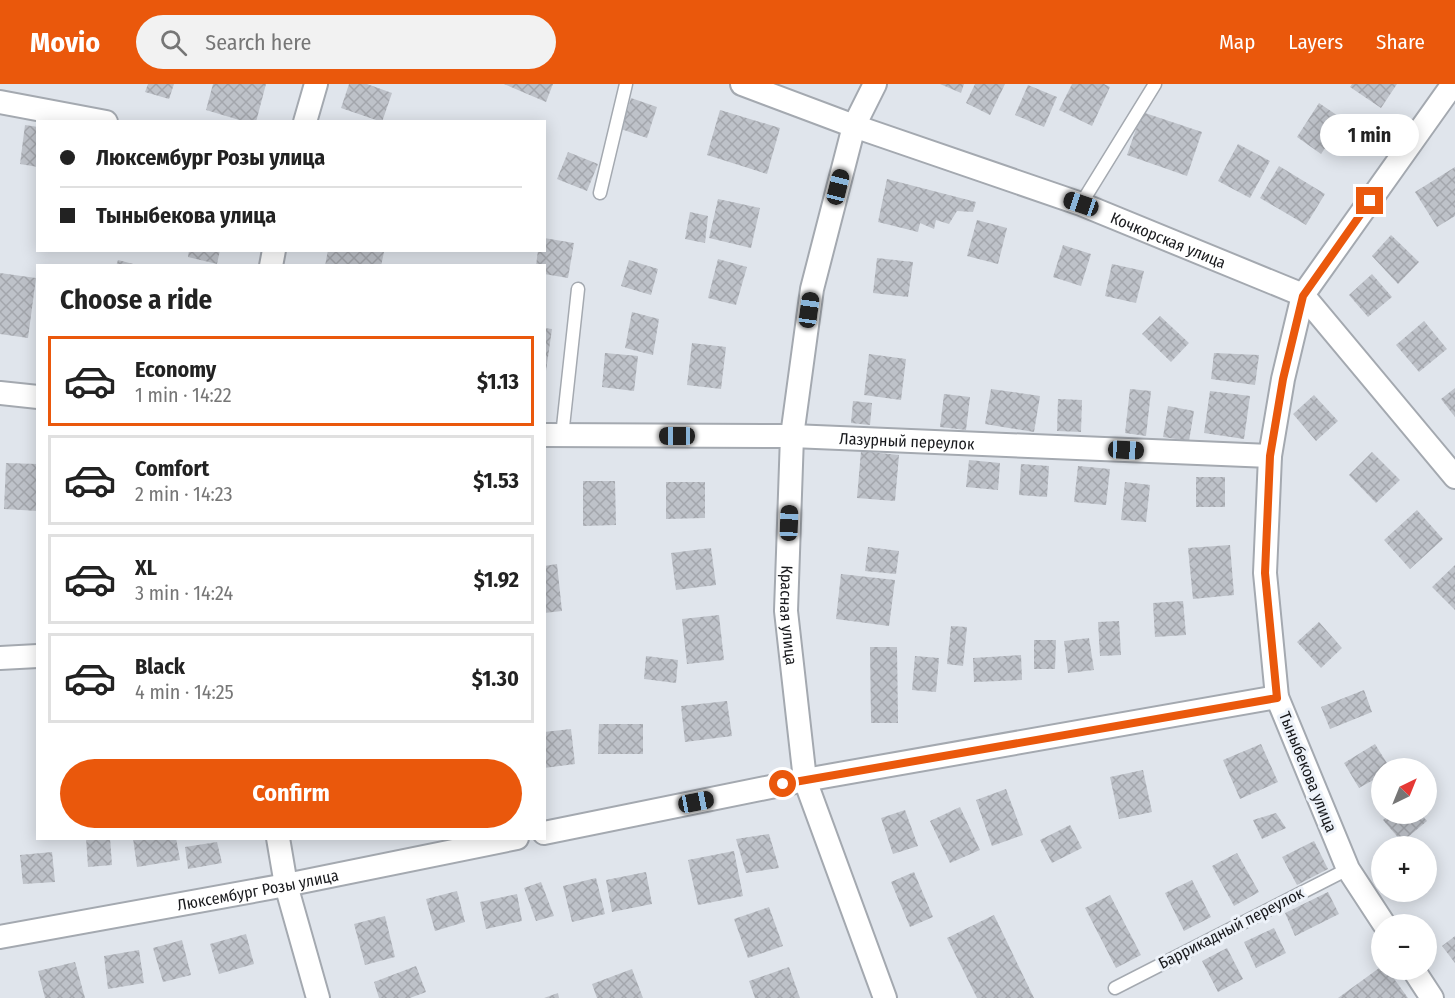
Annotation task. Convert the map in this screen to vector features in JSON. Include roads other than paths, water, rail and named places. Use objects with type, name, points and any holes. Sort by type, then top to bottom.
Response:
[{"type":"street","points":[[306,120],[316,84]]},
{"type":"street","name":"Кочкорская улица","points":[[742,84],[854,126],[1081,204],[1303,296],[1455,477]]},
{"type":"street","name":"Красная улица","points":[[875,84],[854,126],[812,290],[792,436],[786,611],[805,780],[885,998]]},
{"type":"street","name":"Тыныбекова улица","points":[[1378,914],[1348,868],[1277,698],[1265,573],[1270,456],[1283,379],[1303,296],[1449,85]]},
{"type":"street","points":[[0,102],[95,120]]},
{"type":"street","points":[[0,393],[36,397]]},
{"type":"street","name":"Лазурный переулок","points":[[553,435],[792,436],[1270,456]]},
{"type":"street","points":[[0,658],[36,656]]},
{"type":"street","points":[[546,833],[805,780],[1277,698]]},
{"type":"street","points":[[278,840],[286,885],[318,998]]},
{"type":"street","name":"Люксембург Розы улица","points":[[0,937],[286,885],[507,840]]},
{"type":"street","points":[[1420,980],[1432,998]]},
{"type":"lane","points":[[600,193],[626,84]]},
{"type":"lane","points":[[1081,204],[1155,84]]},
{"type":"lane","points":[[553,435],[578,289]]},
{"type":"lane","name":"Баррикадный переулок","points":[[1115,988],[1348,868]]}]
